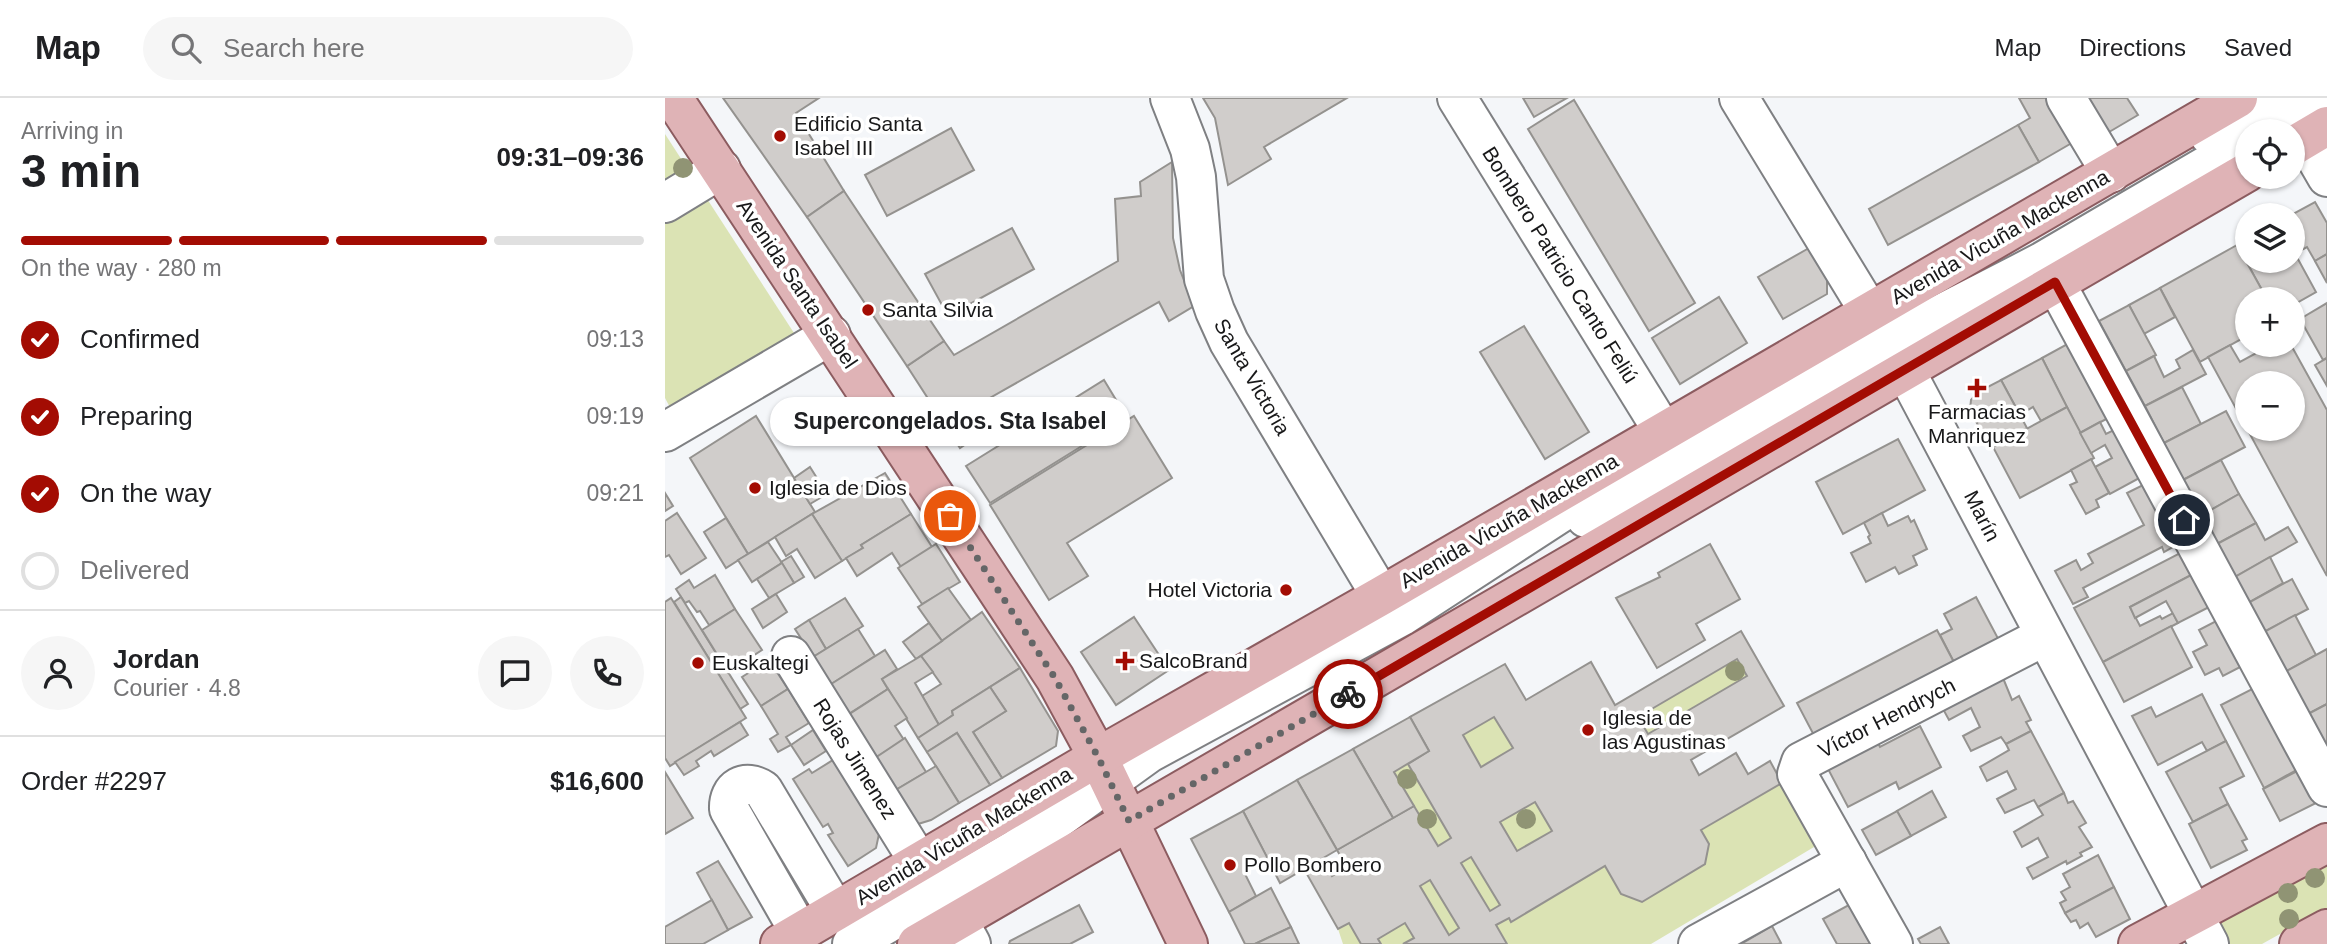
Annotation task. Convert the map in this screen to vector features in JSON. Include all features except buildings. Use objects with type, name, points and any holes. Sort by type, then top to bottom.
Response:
[{"type":"main road","name":"Avenida Santa Isabel","points":[[673,98],[1049,668],[1114,790],[1188,944]]},
{"type":"main road","name":"Avenida Vicuña Mackenna","points":[[790,938],[844,928],[919,862],[1114,790],[1886,337],[2111,173],[2238,98]]},
{"type":"main road","name":"Avenida Vicuña Mackenna","points":[[917,944],[964,932],[1114,790],[1381,596],[1663,431],[1886,337],[2055,282],[2235,179]]},
{"type":"main road","points":[[2138,944],[2200,929],[2327,843]]},
{"type":"main road","points":[[2299,944],[2327,929]]},
{"type":"street","name":"Santa Victoria","points":[[1170,98],[1190,149],[1196,177],[1204,279],[1218,319],[1229,342],[1381,596]]},
{"type":"street","name":"Bombero Patricio Canto Feliú","points":[[1457,98],[1663,431]]},
{"type":"street","name":"Marín","points":[[1739,98],[1886,337],[2200,929]]},
{"type":"street","points":[[2066,98],[2111,173]]},
{"type":"street","points":[[1886,337],[2270,98]]},
{"type":"street","points":[[2281,119],[2312,98]]},
{"type":"street","points":[[2308,137],[2327,177]]},
{"type":"street","points":[[882,944],[1013,868],[1114,790],[1166,743],[1402,616],[1619,475],[1886,337],[1943,312],[2040,263],[2235,149]]},
{"type":"street","points":[[665,203],[721,169]]},
{"type":"street","points":[[2055,282],[2327,788]]},
{"type":"street","points":[[665,432],[831,335]]},
{"type":"street","name":"Víctor Hendrych","points":[[1893,944],[1797,774],[1801,762],[2045,636]]},
{"type":"street","name":"Rojas Jimenez","points":[[791,656],[919,862]]},
{"type":"street","points":[[790,938],[729,809],[729,800],[739,786],[756,785],[763,790],[844,928],[1016,849],[1114,790]]},
{"type":"street","points":[[1698,944],[1847,862]]},
{"type":"green space","points":[[665,134],[794,333],[786,346],[673,413],[665,398]]},
{"type":"green space","points":[[1737,659],[1747,676],[1648,734],[1638,717]]},
{"type":"green space","points":[[1494,717],[1513,748],[1481,767],[1463,735]]},
{"type":"green space","points":[[1408,764],[1451,838],[1438,846],[1394,772]]},
{"type":"green space","points":[[1782,783],[1817,843],[1814,847],[1651,944],[1507,944],[1496,925],[1509,918],[1512,922],[1605,866],[1621,894],[1642,902],[1705,864],[1709,844],[1701,830]]},
{"type":"green space","points":[[1535,802],[1552,831],[1517,851],[1500,822]]},
{"type":"green space","points":[[1471,857],[1500,905],[1490,911],[1461,863]]},
{"type":"green space","points":[[2327,859],[2327,908],[2262,944],[2224,944],[2213,922]]},
{"type":"green space","points":[[1430,880],[1459,928],[1449,935],[1420,886]]},
{"type":"green space","points":[[1349,923],[1361,944],[1343,944],[1338,929]]},
{"type":"green space","points":[[1405,923],[1414,938],[1403,944],[1381,944],[1378,939]]},
{"type":"way so far","points":[[950,516],[1055,678],[1129,821],[1348,694]]},
{"type":"place","name":"Edificio Santa Isabel III","points":[[780,136]]},
{"type":"place","name":"Santa Silvia","points":[[868,310]]},
{"type":"place","name":"Farmacias Manriquez","points":[[1977,388]]},
{"type":"place","name":"Iglesia de Dios","points":[[755,488]]},
{"type":"place","name":"Supercongelados. Sta Isabel","points":[[950,516]]},
{"type":"place","name":"Hotel Victoria","points":[[1286,590]]},
{"type":"place","name":"SalcoBrand","points":[[1125,661]]},
{"type":"place","name":"Euskaltegi","points":[[698,663]]},
{"type":"place","name":"Iglesia de las Agustinas","points":[[1588,730]]},
{"type":"place","name":"Pollo Bombero","points":[[1230,865]]},
{"type":"route","points":[[1348,694],[2055,282],[2184,520]]}]
